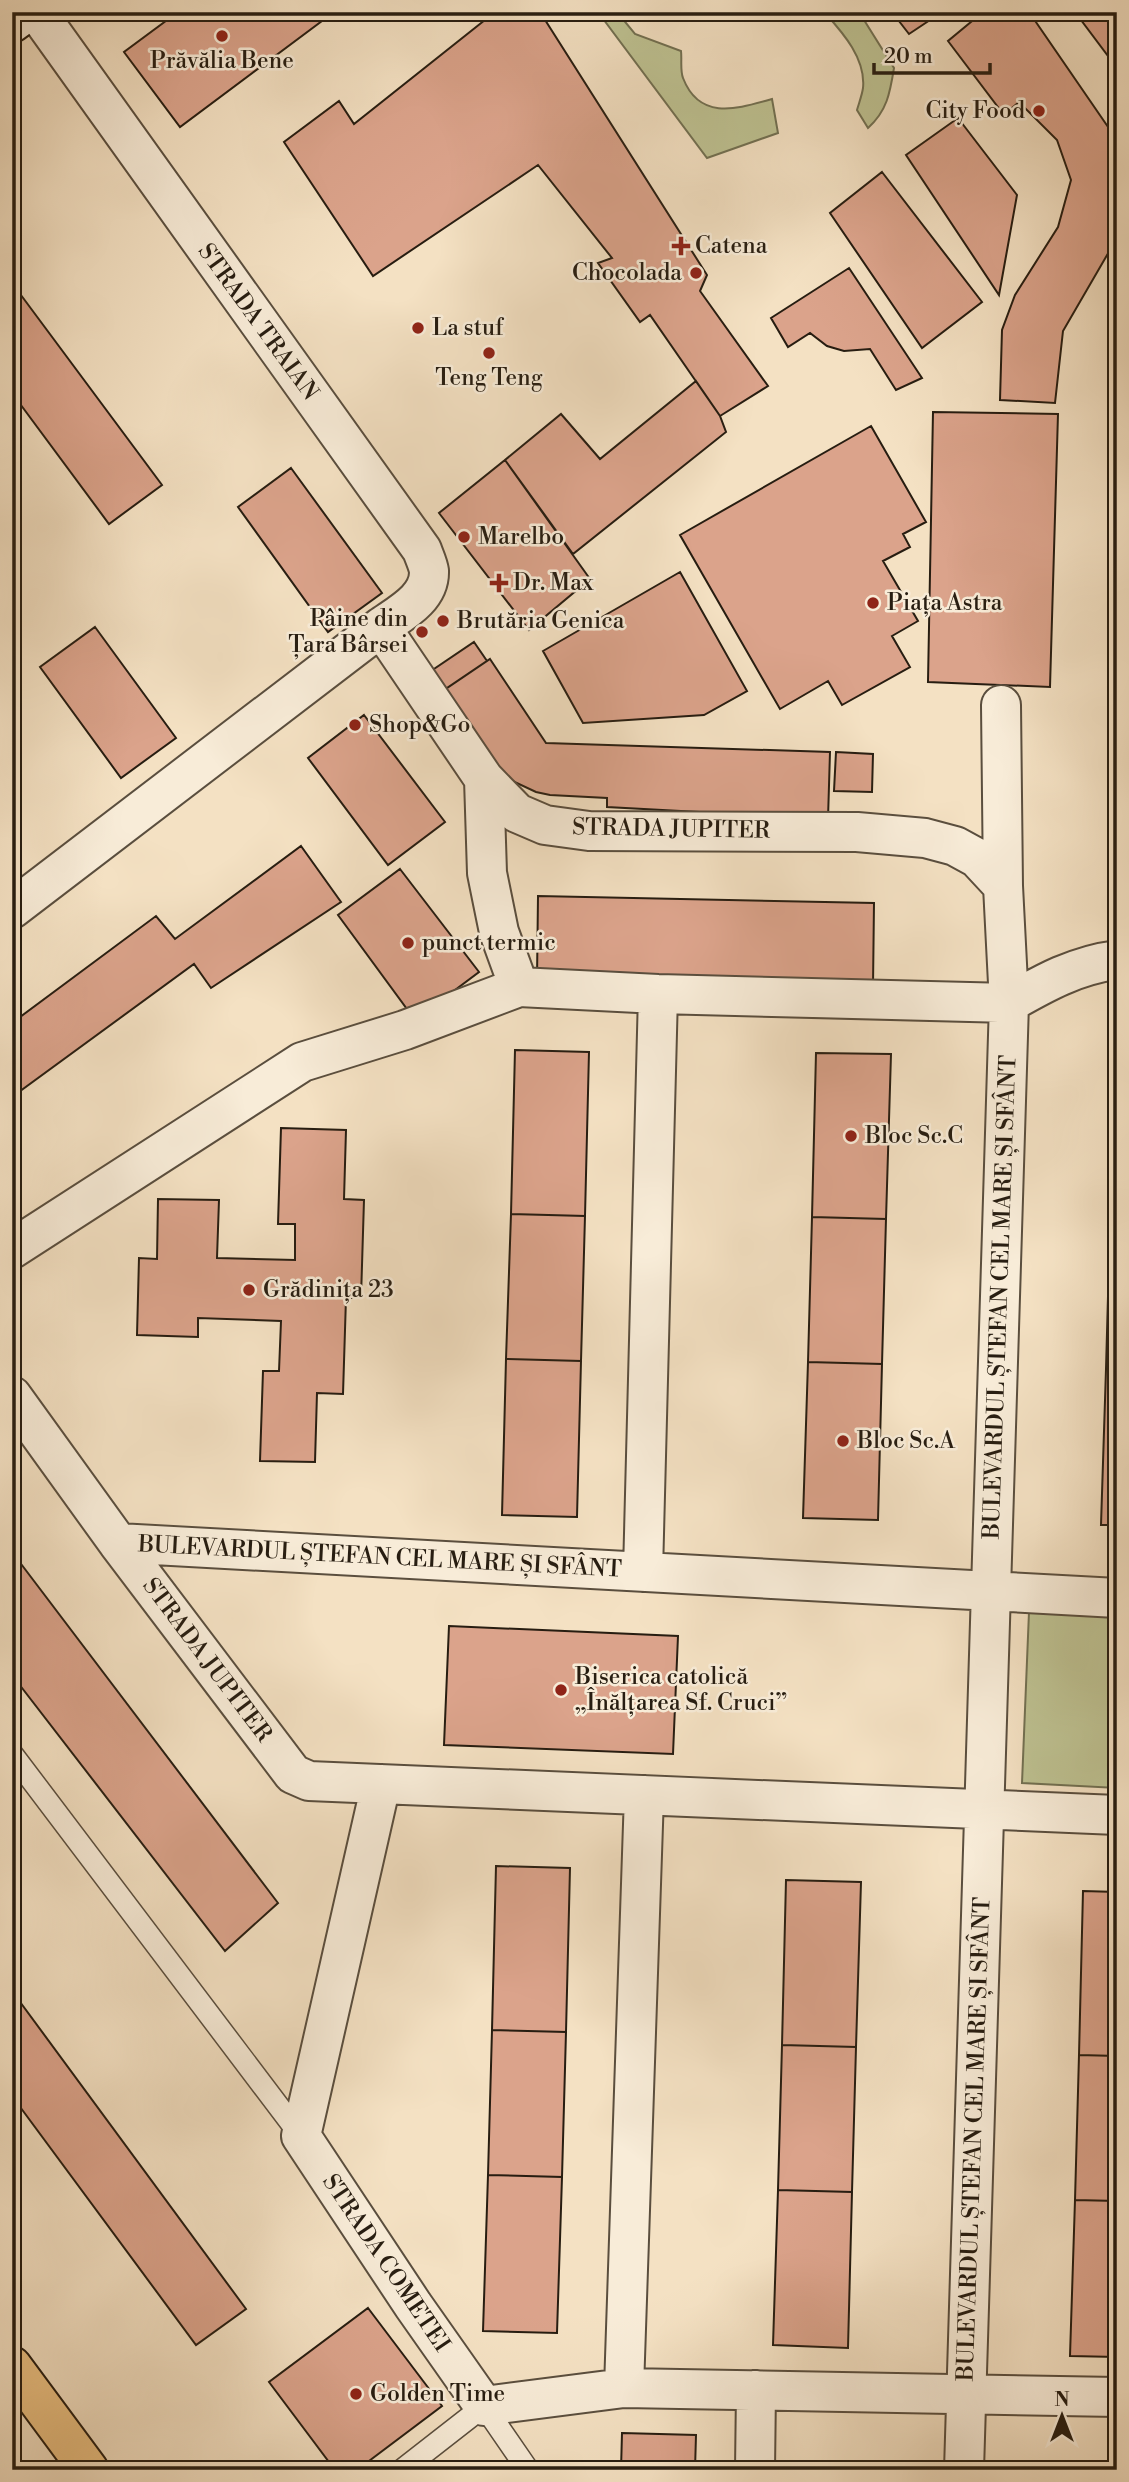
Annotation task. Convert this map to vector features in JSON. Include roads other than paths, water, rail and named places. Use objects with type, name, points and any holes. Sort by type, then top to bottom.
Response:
[{"type":"main road","points":[[12,2366],[89,2470]]},
{"type":"street","points":[[12,23],[27,12]]},
{"type":"street","name":"STRADA TRAIAN","points":[[37,12],[422,550],[429,569],[426,588],[410,607],[381,627]]},
{"type":"street","points":[[12,909],[381,627]]},
{"type":"street","name":"STRADA JUPITER","points":[[381,627],[484,779],[517,813],[545,825],[589,831],[857,832],[925,838],[955,846],[977,858],[1003,886]]},
{"type":"street","name":"BULEVARDUL ȘTEFAN CEL MARE ȘI SFÂNT","points":[[964,2470],[1009,1003],[1003,886],[1001,705]]},
{"type":"street","points":[[484,779],[487,873],[499,932],[519,987]]},
{"type":"street","points":[[12,1249],[302,1062],[405,1030],[519,987],[658,994],[1009,1003],[1053,978],[1092,963],[1117,960]]},
{"type":"street","name":"BULEVARDUL ȘTEFAN CEL MARE ȘI SFÂNT","points":[[643,1572],[658,994]]},
{"type":"street","name":"STRADA JUPITER","points":[[12,1396],[118,1543],[293,1774],[309,1782],[381,1784]]},
{"type":"street","name":"BULEVARDUL ȘTEFAN CEL MARE ȘI SFÂNT","points":[[118,1543],[1117,1598]]},
{"type":"street","points":[[301,2136],[381,1784],[1117,1815]]},
{"type":"street","points":[[624,2388],[643,1795]]},
{"type":"street","name":"STRADA COMETEI","points":[[301,2136],[413,2305],[484,2406]]},
{"type":"street","points":[[484,2406],[624,2388],[1117,2397]]},
{"type":"street","points":[[755,2470],[756,2390]]},
{"type":"lane","points":[[12,1754],[301,2136]]},
{"type":"lane","points":[[402,2470],[484,2406],[528,2470]]},
{"type":"place","name":"Prăvălia Bene","points":[[222,36]]},
{"type":"place","name":"City Food","points":[[1039,111]]},
{"type":"place","name":"Catena","points":[[681,246]]},
{"type":"place","name":"Chocolada","points":[[696,273]]},
{"type":"place","name":"La stuf","points":[[418,328]]},
{"type":"place","name":"Teng Teng","points":[[489,353]]},
{"type":"place","name":"Marelbo","points":[[464,537]]},
{"type":"place","name":"Dr. Max","points":[[499,583]]},
{"type":"place","name":"Piața Astra","points":[[873,603]]},
{"type":"place","name":"Brutăria Genica","points":[[443,621]]},
{"type":"place","name":"Pâine din Țara Bârsei","points":[[422,632]]},
{"type":"place","name":"Shop&Go","points":[[355,725]]},
{"type":"place","name":"punct termic","points":[[408,943]]},
{"type":"place","name":"Bloc Sc.C","points":[[851,1136]]},
{"type":"place","name":"Grădinița 23","points":[[249,1290]]},
{"type":"place","name":"Bloc Sc.A","points":[[843,1441]]},
{"type":"place","name":"Biserica catolică „Înălțarea Sf. Cruci”","points":[[561,1690]]},
{"type":"place","name":"Golden Time","points":[[356,2394]]}]
